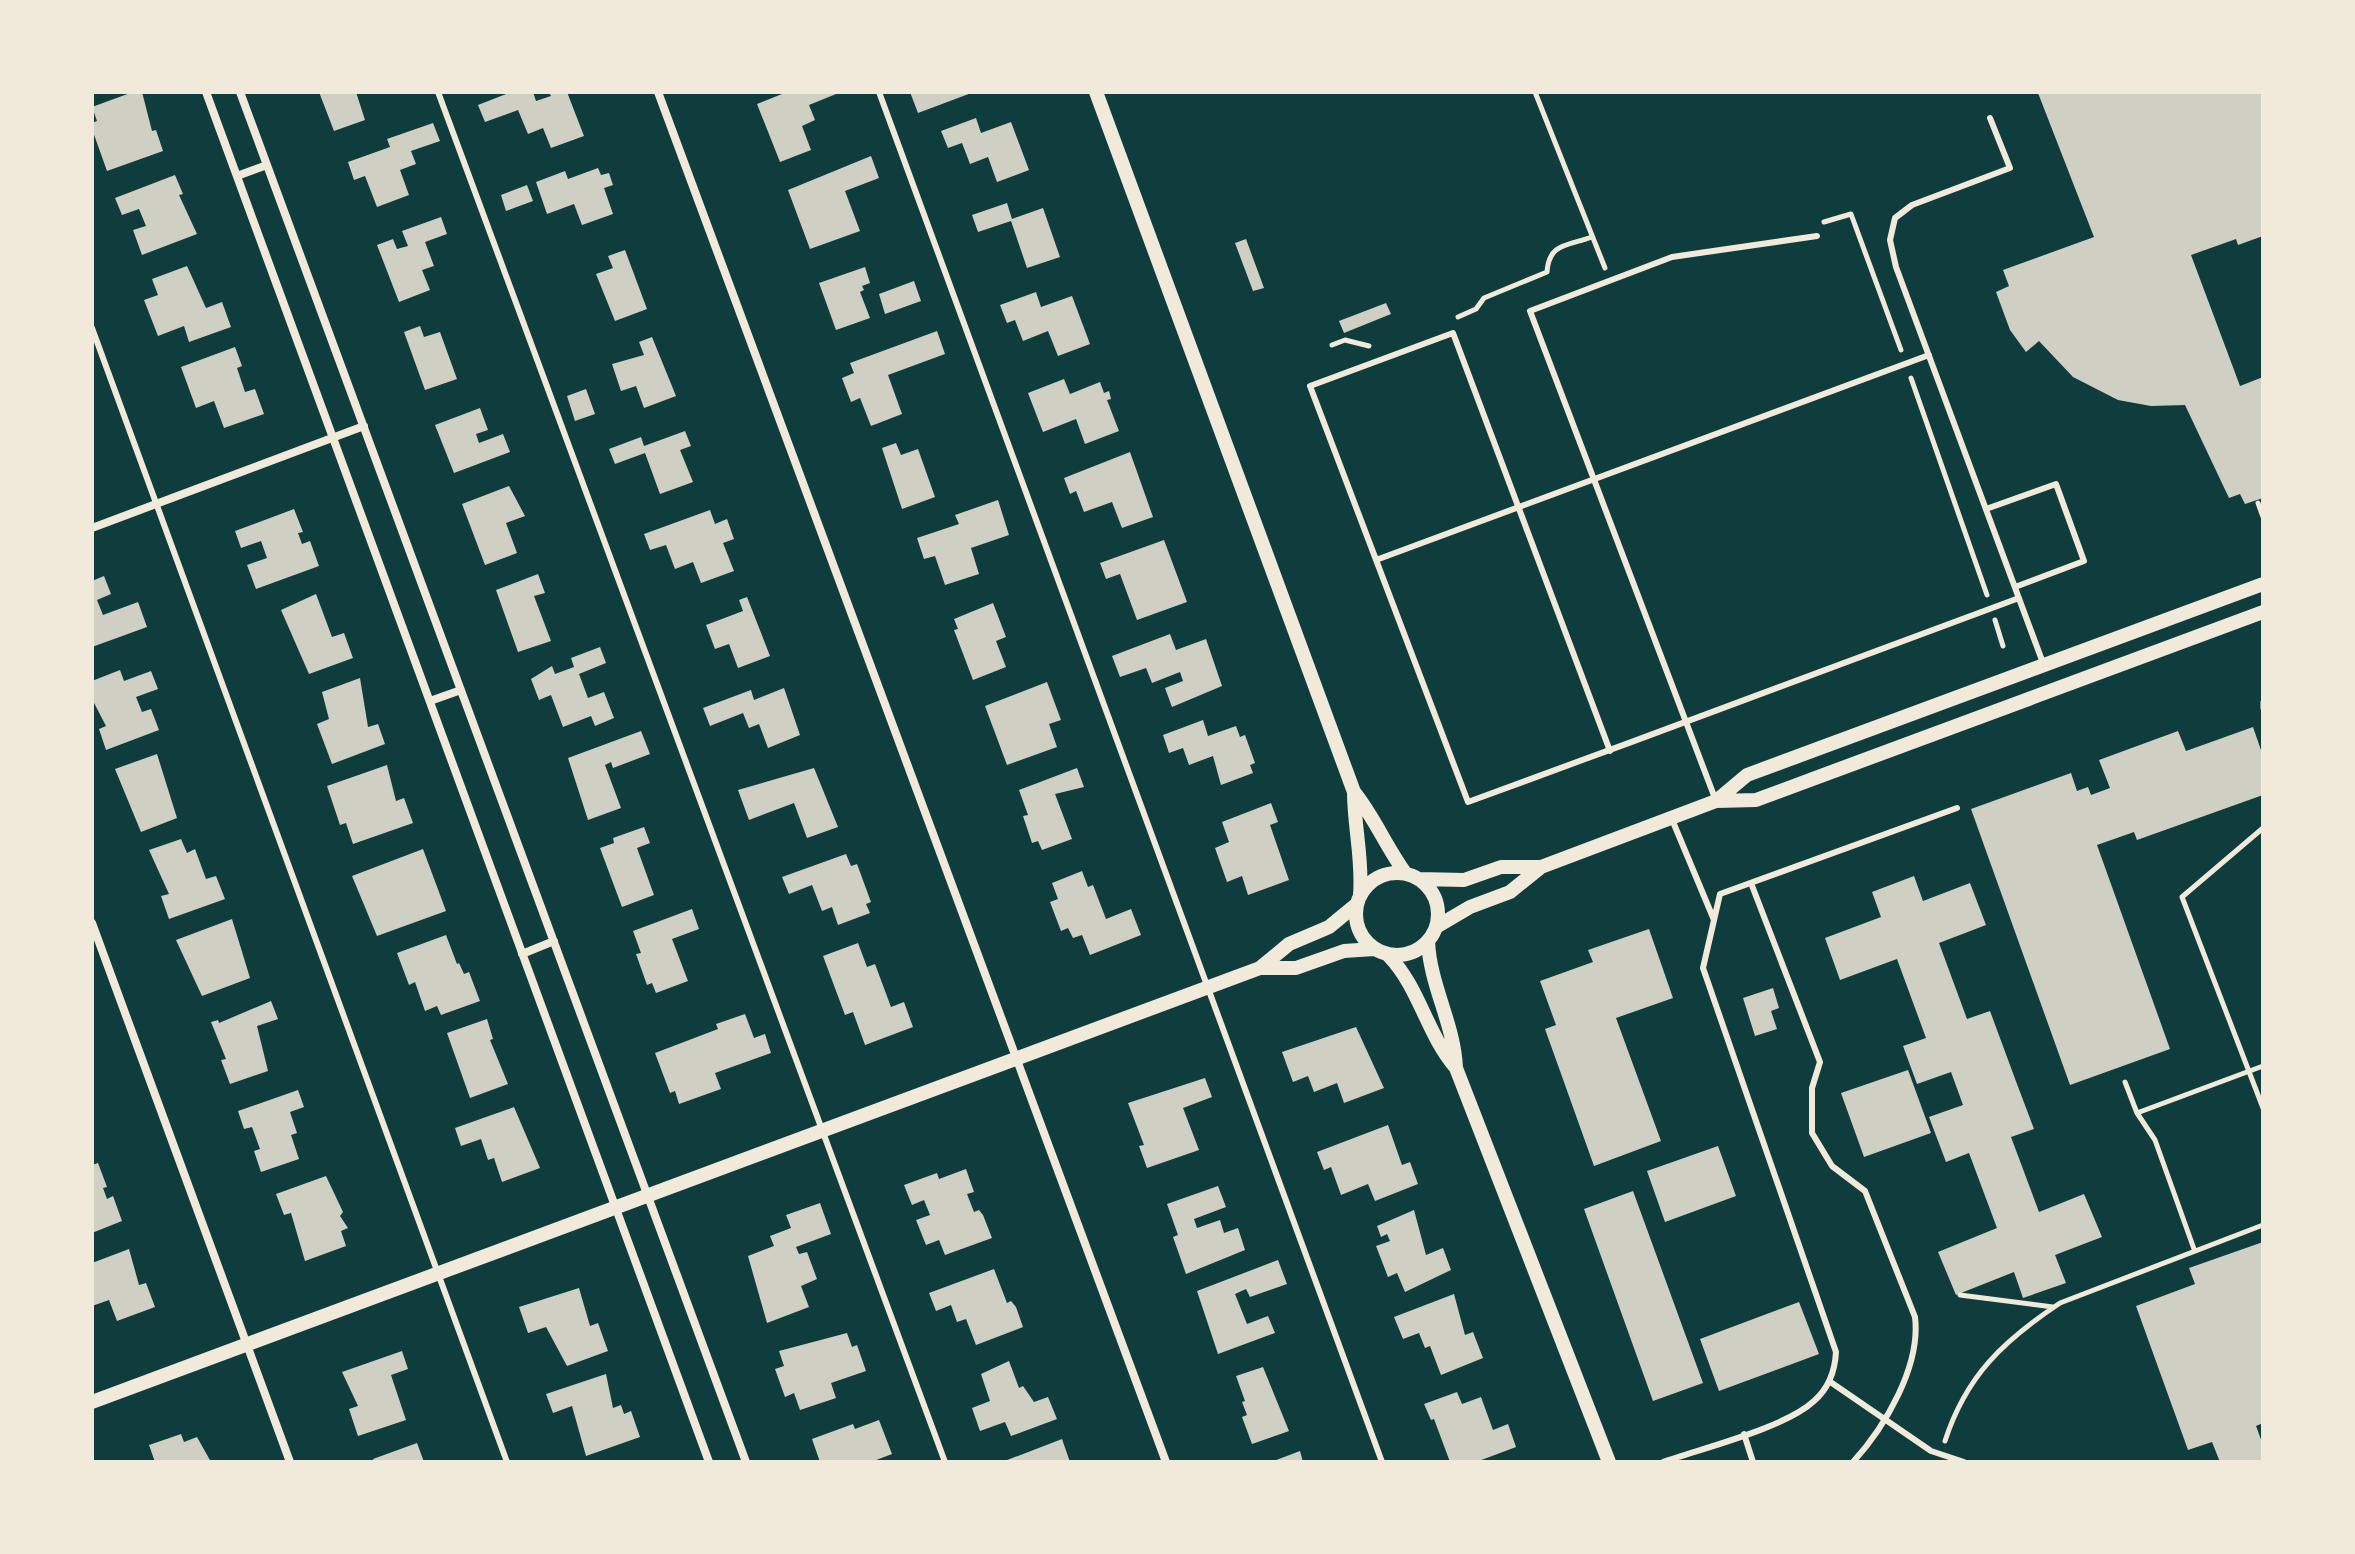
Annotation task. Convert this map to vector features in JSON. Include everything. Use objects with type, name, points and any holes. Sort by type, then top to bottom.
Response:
[{"type":"street","points":[[206,92],[709,1462]]},
{"type":"street","points":[[240,92],[746,1462]]},
{"type":"street","points":[[658,92],[1166,1462]]},
{"type":"street","points":[[1096,92],[1354,792],[1373,815],[1382,839],[1412,876],[1433,895],[1438,916],[1428,941],[1410,954],[1388,955],[1374,949],[1344,951],[1296,968],[1260,968]]},
{"type":"street","points":[[237,176],[267,165]]},
{"type":"street","points":[[92,528],[364,426]]},
{"type":"street","points":[[1716,801],[1747,775],[2263,584]]},
{"type":"street","points":[[1436,927],[1470,907],[1510,892],[1541,867],[1671,817],[1716,801],[1756,800],[2263,612]]},
{"type":"street","points":[[2044,665],[2053,690]]},
{"type":"street","points":[[430,701],[461,690]]},
{"type":"street","points":[[1354,792],[1354,824],[1362,858],[1358,929],[1374,949]]},
{"type":"street","points":[[92,1402],[1260,968],[1289,944],[1329,927],[1375,879],[1412,876],[1464,880],[1501,867],[1541,867]]},
{"type":"street","points":[[92,923],[290,1462]]},
{"type":"street","points":[[522,954],[554,941]]},
{"type":"street","points":[[1428,941],[1432,972],[1455,1039],[1456,1068]]},
{"type":"street","points":[[1388,955],[1411,982],[1437,1045],[1456,1068],[1609,1462]]},
{"type":"lane","points":[[438,92],[945,1462]]},
{"type":"lane","points":[[879,92],[1382,1462]]},
{"type":"lane","points":[[1990,118],[2010,168],[1912,205],[1895,218],[1890,240],[1896,267],[2044,665]]},
{"type":"lane","points":[[1716,801],[1689,722],[1530,311],[1672,257],[1817,236]]},
{"type":"lane","points":[[92,328],[507,1462]]},
{"type":"lane","points":[[1610,751],[1453,333],[1310,386],[1468,802],[1610,751],[1689,722],[2019,598]]},
{"type":"lane","points":[[1376,560],[1929,355]]},
{"type":"lane","points":[[1986,509],[2056,484],[2084,561],[2015,587]]},
{"type":"lane","points":[[1663,1462],[1744,1434],[1814,1401],[1835,1373],[1836,1352],[1703,968],[1720,894],[1957,808]]},
{"type":"lane","points":[[1671,817],[1714,920]]},
{"type":"lane","points":[[1751,883],[1820,1062],[1812,1088],[1812,1133],[1832,1166],[1865,1191],[1915,1317],[1918,1338],[1905,1375],[1872,1441],[1853,1462]]},
{"type":"lane","points":[[1829,1381],[1883,1421],[1941,1455],[1964,1462]]},
{"type":"lane","points":[[1744,1434],[1753,1462]]},
{"type":"path","points":[[1535,92],[1603,267],[1618,265]]},
{"type":"path","points":[[1817,225],[1851,214],[2003,646]]},
{"type":"path","points":[[1443,322],[1476,309],[1484,298],[1547,272],[1548,257],[1553,250],[1592,237]]},
{"type":"path","points":[[1332,345],[1345,340],[1375,346]]},
{"type":"path","points":[[2258,503],[2263,517]]},
{"type":"path","points":[[2263,702],[2263,708]]},
{"type":"path","points":[[2263,828],[2182,897],[2263,1108]]},
{"type":"path","points":[[2137,1113],[2263,1066]]},
{"type":"path","points":[[2125,1082],[2137,1113],[2155,1140],[2194,1249]]},
{"type":"path","points":[[1941,1455],[1967,1386],[1995,1354],[2054,1307],[2194,1249],[2263,1225]]},
{"type":"path","points":[[1960,1295],[2054,1307]]},
{"type":"building","points":[[133,92],[142,92],[152,131],[156,130],[163,151],[107,171],[92,129],[92,123],[97,121],[92,107]]},
{"type":"building","points":[[319,92],[356,92],[365,120],[334,131]]},
{"type":"building","points":[[511,92],[533,92],[536,101],[551,96],[549,92],[567,92],[584,136],[551,148],[543,128],[528,134],[518,110],[485,122],[478,105]]},
{"type":"building","points":[[787,92],[841,92],[809,105],[815,120],[802,126],[811,150],[780,162],[757,104]]},
{"type":"building","points":[[910,92],[974,92],[918,113]]},
{"type":"building","points":[[2263,92],[2263,236],[2238,245],[2236,239],[2191,255],[2240,386],[2263,377],[2263,498],[2245,504],[2240,494],[2229,498],[2185,405],[2151,406],[2118,400],[2073,377],[2039,341],[2026,352],[2010,330],[1996,292],[2009,286],[2003,270],[2094,237],[2038,93]]},
{"type":"building","points":[[976,118],[981,133],[1011,122],[1029,170],[997,182],[988,157],[970,164],[962,143],[948,148],[941,131]]},
{"type":"building","points":[[433,123],[440,141],[411,151],[416,164],[400,170],[409,195],[377,207],[365,176],[354,180],[348,162],[390,147],[387,139]]},
{"type":"building","points":[[871,156],[879,178],[845,191],[860,231],[810,249],[788,190]]},
{"type":"building","points":[[598,168],[601,175],[609,173],[613,185],[604,188],[613,214],[582,225],[574,204],[547,214],[536,182],[565,171],[568,179]]},
{"type":"building","points":[[175,175],[183,194],[179,195],[197,234],[142,255],[133,230],[146,226],[139,209],[122,215],[115,198]]},
{"type":"building","points":[[527,185],[533,201],[506,211],[501,195]]},
{"type":"building","points":[[1007,203],[1012,219],[1043,208],[1060,257],[1027,268],[1011,221],[978,232],[972,215]]},
{"type":"building","points":[[441,217],[447,234],[425,242],[434,266],[422,270],[430,290],[399,302],[377,245],[393,239],[397,249],[408,246],[402,231]]},
{"type":"building","points":[[1246,239],[1264,288],[1253,291],[1235,243]]},
{"type":"building","points":[[625,250],[647,309],[615,321],[596,274],[613,268],[608,256]]},
{"type":"building","points":[[187,266],[206,308],[222,302],[231,327],[189,342],[184,326],[158,336],[144,300],[158,295],[152,279]]},
{"type":"building","points":[[865,267],[870,283],[862,286],[864,290],[860,292],[870,318],[836,330],[819,283]]},
{"type":"building","points":[[914,281],[921,301],[885,314],[879,294]]},
{"type":"building","points":[[1036,292],[1041,307],[1072,296],[1090,344],[1058,356],[1048,331],[1023,341],[1015,320],[1007,323],[1000,305]]},
{"type":"building","points":[[1386,303],[1391,314],[1344,333],[1339,321]]},
{"type":"building","points":[[420,326],[424,337],[440,332],[457,379],[425,390],[404,332]]},
{"type":"building","points":[[937,331],[945,354],[888,375],[902,414],[871,426],[860,398],[851,402],[842,378],[854,373],[850,363]]},
{"type":"building","points":[[652,337],[676,396],[644,408],[636,386],[621,391],[612,364],[644,355],[639,342]]},
{"type":"building","points":[[235,347],[242,366],[237,368],[245,392],[255,389],[264,414],[224,428],[214,401],[196,408],[181,367]]},
{"type":"building","points":[[1064,379],[1070,394],[1100,382],[1104,393],[1109,391],[1111,399],[1107,400],[1119,431],[1085,444],[1076,419],[1043,432],[1028,393]]},
{"type":"building","points":[[586,389],[595,414],[575,421],[567,396]]},
{"type":"building","points":[[480,408],[488,430],[476,434],[479,443],[503,434],[510,452],[454,473],[435,425]]},
{"type":"building","points":[[685,431],[691,446],[680,450],[693,482],[660,494],[645,453],[615,464],[609,449],[641,437],[644,446]]},
{"type":"building","points":[[896,443],[901,455],[918,449],[935,497],[902,509],[882,448]]},
{"type":"building","points":[[1130,452],[1153,517],[1122,528],[1112,502],[1084,512],[1076,491],[1070,494],[1064,478]]},
{"type":"building","points":[[509,486],[525,516],[506,523],[517,553],[485,565],[462,504]]},
{"type":"building","points":[[998,500],[1009,535],[971,548],[979,574],[945,585],[935,556],[924,559],[917,538],[959,524],[955,515]]},
{"type":"building","points":[[294,509],[303,532],[298,533],[302,544],[310,541],[319,566],[256,589],[247,565],[267,558],[261,541],[241,548],[235,531]]},
{"type":"building","points":[[710,510],[715,524],[727,519],[734,539],[723,543],[734,571],[701,583],[693,562],[675,569],[666,545],[650,550],[644,534]]},
{"type":"building","points":[[1164,540],[1187,602],[1137,620],[1120,574],[1106,579],[1100,563]]},
{"type":"building","points":[[538,574],[545,593],[534,596],[551,641],[518,652],[496,590]]},
{"type":"building","points":[[104,576],[111,594],[97,600],[103,615],[138,602],[147,627],[92,647],[92,581]]},
{"type":"building","points":[[316,594],[332,637],[344,633],[353,658],[309,674],[281,610]]},
{"type":"building","points":[[747,597],[770,656],[738,668],[729,644],[715,649],[706,625],[743,611],[739,600]]},
{"type":"building","points":[[993,603],[1006,637],[996,641],[1006,667],[973,680],[954,630],[958,629],[954,619]]},
{"type":"building","points":[[1170,634],[1176,650],[1206,639],[1222,686],[1172,707],[1165,688],[1183,681],[1180,672],[1152,683],[1146,668],[1120,677],[1112,656]]},
{"type":"building","points":[[600,647],[606,663],[579,674],[588,698],[604,692],[614,718],[595,726],[591,716],[563,727],[551,695],[539,700],[531,679],[552,666],[555,674],[574,667],[571,658]]},
{"type":"building","points":[[120,670],[124,681],[151,671],[158,689],[136,697],[142,712],[151,709],[159,730],[106,750],[99,729],[106,726],[92,699],[92,681]]},
{"type":"building","points":[[360,678],[368,727],[378,724],[385,744],[332,764],[317,724],[329,719],[322,692]]},
{"type":"building","points":[[1047,682],[1061,720],[1049,724],[1057,747],[1007,765],[985,706]]},
{"type":"building","points":[[784,688],[800,735],[768,748],[759,724],[749,728],[743,713],[710,726],[703,708],[751,690],[754,700]]},
{"type":"building","points":[[1203,720],[1208,736],[1236,726],[1240,737],[1245,735],[1255,763],[1250,765],[1253,773],[1221,785],[1213,756],[1189,765],[1183,748],[1169,753],[1163,735]]},
{"type":"building","points":[[2253,727],[2263,756],[2263,795],[2137,840],[2134,832],[2097,845],[2170,1049],[2070,1085],[1971,809],[2071,773],[2077,791],[2088,787],[2091,795],[2110,788],[2099,760],[2178,731],[2186,751]]},
{"type":"building","points":[[641,731],[650,754],[613,768],[611,762],[605,765],[621,808],[588,820],[568,758]]},
{"type":"building","points":[[157,754],[177,818],[141,832],[115,769]]},
{"type":"building","points":[[387,765],[396,801],[404,798],[413,823],[353,844],[346,823],[340,825],[327,786]]},
{"type":"building","points":[[814,768],[838,827],[807,838],[794,803],[749,820],[738,790]]},
{"type":"building","points":[[1077,768],[1084,787],[1055,794],[1072,839],[1042,850],[1038,841],[1032,843],[1023,816],[1028,815],[1019,790]]},
{"type":"building","points":[[1271,803],[1278,822],[1270,825],[1289,880],[1248,895],[1242,876],[1227,882],[1215,848],[1229,842],[1222,822]]},
{"type":"building","points":[[644,827],[650,843],[637,848],[654,895],[622,907],[600,848],[614,843],[613,838]]},
{"type":"building","points":[[181,839],[187,853],[195,849],[206,879],[216,876],[225,899],[169,919],[161,896],[169,894],[149,850]]},
{"type":"building","points":[[423,849],[446,911],[377,936],[352,876]]},
{"type":"building","points":[[846,854],[851,866],[857,864],[871,902],[866,904],[870,913],[838,925],[832,907],[822,911],[812,885],[789,894],[782,877]]},
{"type":"building","points":[[1082,871],[1088,887],[1093,885],[1106,919],[1131,909],[1141,935],[1090,955],[1082,935],[1073,938],[1068,928],[1061,931],[1050,902],[1058,899],[1052,883]]},
{"type":"building","points":[[1914,876],[1923,901],[1970,883],[1986,925],[1939,943],[1967,1019],[1990,1011],[2034,1129],[2011,1137],[2039,1212],[2084,1194],[2102,1237],[2055,1255],[2066,1283],[2023,1298],[2014,1272],[1956,1295],[1938,1252],[1997,1228],[1969,1153],[1946,1162],[1929,1117],[1963,1105],[1951,1072],[1917,1084],[1903,1046],[1926,1038],[1897,959],[1840,980],[1825,938],[1881,917],[1872,892]]},
{"type":"building","points":[[692,909],[699,929],[672,939],[688,981],[656,993],[652,983],[647,985],[636,954],[641,953],[633,931]]},
{"type":"building","points":[[232,919],[250,978],[202,996],[176,940]]},
{"type":"building","points":[[1649,929],[1673,998],[1616,1018],[1661,1141],[1594,1166],[1545,1029],[1556,1025],[1540,981],[1593,962],[1588,950]]},
{"type":"building","points":[[446,935],[457,964],[464,974],[469,972],[480,1001],[441,1015],[437,1006],[425,1011],[415,982],[409,985],[397,953]]},
{"type":"building","points":[[858,943],[867,967],[875,964],[891,1007],[904,1002],[913,1027],[865,1045],[853,1012],[845,1015],[823,956]]},
{"type":"building","points":[[1773,988],[1779,1008],[1771,1011],[1777,1029],[1755,1036],[1743,998]]},
{"type":"building","points":[[271,1001],[278,1019],[257,1026],[268,1071],[230,1084],[221,1060],[226,1059],[211,1022],[218,1020],[219,1023]]},
{"type":"building","points":[[745,1014],[754,1038],[765,1034],[771,1053],[715,1073],[721,1089],[679,1104],[675,1091],[670,1093],[655,1053],[718,1029],[716,1024]]},
{"type":"building","points":[[487,1019],[493,1039],[490,1040],[508,1084],[470,1098],[447,1033]]},
{"type":"building","points":[[1356,1027],[1384,1088],[1344,1103],[1337,1083],[1314,1092],[1308,1076],[1293,1082],[1282,1052]]},
{"type":"building","points":[[1908,1070],[1931,1133],[1864,1157],[1841,1093]]},
{"type":"building","points":[[1205,1078],[1212,1097],[1183,1108],[1199,1150],[1147,1168],[1139,1146],[1144,1145],[1128,1103]]},
{"type":"building","points":[[298,1090],[304,1107],[290,1112],[297,1133],[291,1135],[299,1159],[261,1172],[254,1151],[260,1149],[252,1127],[244,1129],[238,1111]]},
{"type":"building","points":[[514,1107],[540,1168],[502,1182],[494,1158],[488,1160],[481,1139],[461,1146],[455,1128]]},
{"type":"building","points":[[1388,1125],[1402,1165],[1410,1162],[1418,1184],[1375,1201],[1368,1184],[1341,1195],[1331,1167],[1324,1170],[1317,1152]]},
{"type":"building","points":[[1718,1146],[1736,1196],[1665,1222],[1647,1171]]},
{"type":"building","points":[[98,1163],[107,1187],[103,1188],[107,1199],[113,1196],[122,1221],[92,1233],[92,1165]]},
{"type":"building","points":[[966,1169],[974,1192],[967,1194],[974,1212],[979,1210],[983,1215],[992,1238],[945,1255],[939,1240],[926,1245],[916,1220],[930,1215],[924,1200],[912,1205],[904,1185],[937,1173],[939,1179]]},
{"type":"building","points":[[326,1176],[343,1212],[340,1216],[348,1228],[341,1231],[346,1246],[305,1261],[291,1213],[284,1215],[276,1194]]},
{"type":"building","points":[[1218,1186],[1226,1207],[1194,1219],[1197,1228],[1220,1220],[1224,1233],[1238,1228],[1245,1250],[1186,1274],[1173,1237],[1178,1235],[1167,1204]]},
{"type":"building","points":[[1633,1191],[1703,1383],[1653,1401],[1584,1209]]},
{"type":"building","points":[[820,1203],[831,1234],[796,1247],[799,1254],[807,1252],[817,1279],[801,1286],[809,1307],[767,1323],[748,1256],[774,1246],[770,1236],[791,1228],[786,1215]]},
{"type":"building","points":[[1414,1210],[1426,1255],[1443,1248],[1451,1270],[1405,1292],[1397,1273],[1388,1277],[1376,1246],[1390,1241],[1387,1234],[1381,1237],[1377,1226]]},
{"type":"building","points":[[2263,1242],[2263,1423],[2256,1426],[2263,1445],[2263,1462],[2220,1462],[2212,1442],[2188,1450],[2136,1306],[2195,1284],[2189,1268]]},
{"type":"building","points":[[129,1249],[139,1285],[146,1283],[155,1307],[117,1321],[109,1300],[92,1306],[92,1263]]},
{"type":"building","points":[[1278,1260],[1287,1284],[1250,1297],[1246,1289],[1235,1294],[1247,1324],[1268,1316],[1275,1333],[1218,1354],[1197,1291]]},
{"type":"building","points":[[994,1269],[1007,1303],[1011,1301],[1016,1307],[1023,1327],[976,1345],[966,1319],[957,1322],[951,1305],[936,1311],[929,1293]]},
{"type":"building","points":[[579,1288],[590,1326],[598,1323],[608,1351],[567,1366],[546,1327],[528,1333],[519,1307]]},
{"type":"building","points":[[1454,1294],[1465,1335],[1473,1332],[1483,1358],[1441,1375],[1430,1346],[1425,1348],[1419,1333],[1403,1339],[1394,1317]]},
{"type":"building","points":[[1799,1302],[1819,1354],[1719,1391],[1700,1339]]},
{"type":"building","points":[[847,1333],[852,1347],[857,1345],[866,1371],[831,1383],[836,1398],[800,1410],[794,1393],[785,1397],[775,1369],[784,1366],[779,1351]]},
{"type":"building","points":[[402,1351],[408,1369],[391,1375],[406,1420],[358,1436],[349,1409],[358,1406],[342,1372]]},
{"type":"building","points":[[1009,1361],[1019,1388],[1023,1386],[1034,1402],[1048,1397],[1057,1419],[1011,1436],[1005,1422],[980,1431],[972,1408],[990,1401],[981,1374]]},
{"type":"building","points":[[1263,1367],[1289,1431],[1252,1444],[1242,1417],[1247,1415],[1242,1402],[1245,1401],[1236,1376]]},
{"type":"building","points":[[606,1374],[613,1408],[621,1405],[624,1414],[631,1411],[640,1437],[586,1456],[572,1406],[553,1413],[546,1394]]},
{"type":"building","points":[[1457,1392],[1462,1404],[1481,1397],[1493,1430],[1508,1424],[1516,1447],[1476,1462],[1450,1462],[1434,1419],[1431,1420],[1424,1404]]},
{"type":"building","points":[[879,1420],[892,1454],[871,1462],[820,1462],[812,1439],[853,1424],[855,1429]]},
{"type":"building","points":[[181,1434],[184,1442],[197,1437],[211,1462],[155,1462],[149,1445]]},
{"type":"building","points":[[1062,1439],[1070,1462],[1002,1462]]},
{"type":"building","points":[[417,1443],[424,1462],[374,1462],[373,1459]]},
{"type":"building","points":[[1300,1451],[1303,1462],[1271,1462]]}]
